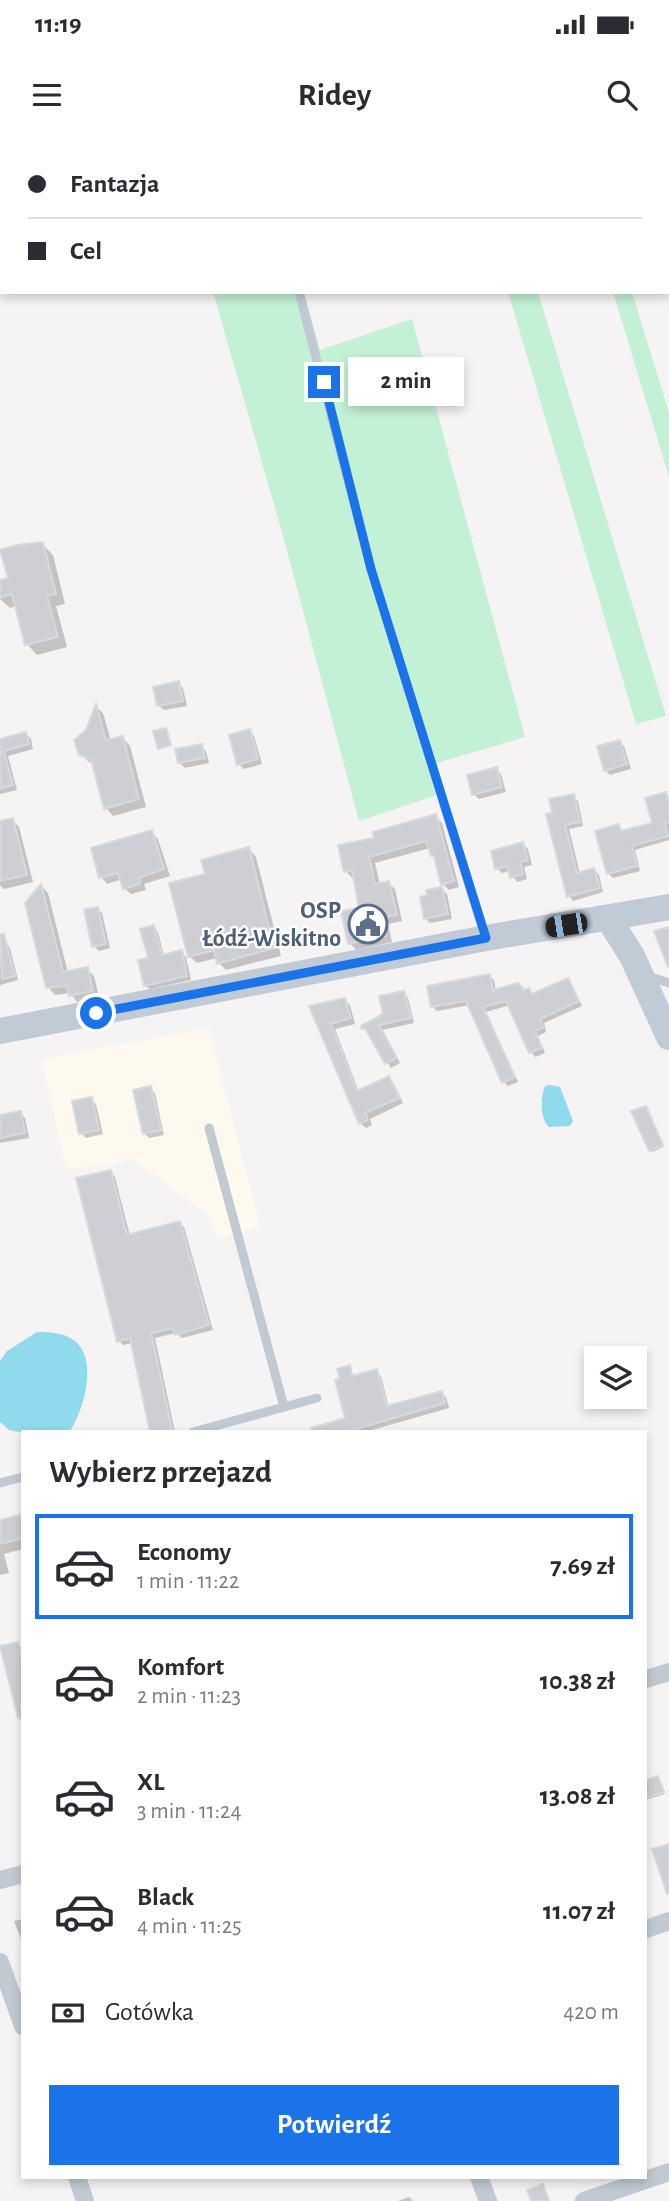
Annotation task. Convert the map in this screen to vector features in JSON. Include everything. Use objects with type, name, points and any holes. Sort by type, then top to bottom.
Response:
[{"type":"street","points":[[0,1031],[486,938],[669,907]]},
{"type":"street","points":[[608,918],[640,973],[669,1037]]},
{"type":"street","points":[[647,1679],[669,1672]]},
{"type":"street","points":[[0,1881],[21,1875]]},
{"type":"street","points":[[647,1929],[669,1921]]},
{"type":"street","points":[[0,1962],[21,2020]]},
{"type":"street","points":[[584,2201],[669,2172]]},
{"type":"street","points":[[78,2179],[85,2201]]},
{"type":"street","points":[[481,2179],[488,2201]]},
{"type":"lane","points":[[300,294],[371,569],[486,938]]},
{"type":"lane","points":[[640,973],[669,983]]},
{"type":"lane","points":[[209,1128],[284,1407]]},
{"type":"lane","points":[[200,1430],[317,1398]]},
{"type":"lane","points":[[0,1483],[21,1478]]},
{"type":"shaded area","points":[[209,1028],[260,1226],[217,1239],[210,1216],[133,1160],[106,1166],[66,1169],[42,1059]]},
{"type":"green space","points":[[214,294],[305,294],[320,350],[412,319],[525,737],[430,765],[437,795],[359,821],[282,532]]},
{"type":"green space","points":[[509,294],[539,294],[666,716],[636,724]]},
{"type":"green space","points":[[614,294],[633,294],[669,413],[669,477]]},
{"type":"water","points":[[545,1086],[560,1087],[573,1121],[570,1126],[549,1127],[546,1123],[542,1114],[542,1096]]},
{"type":"water","points":[[37,1332],[64,1335],[78,1344],[87,1364],[86,1388],[71,1430],[21,1430],[21,1433],[9,1430],[0,1422],[0,1361],[7,1351]]},
{"type":"building","points":[[43,542],[56,594],[47,596],[58,637],[25,645],[12,594],[0,598],[0,580],[8,578],[0,550]]},
{"type":"building","points":[[179,681],[183,701],[157,706],[153,687]]},
{"type":"building","points":[[96,704],[106,740],[123,736],[139,799],[104,809],[91,759],[79,755],[74,740],[86,730]]},
{"type":"building","points":[[166,728],[171,745],[158,749],[153,731]]},
{"type":"building","points":[[250,729],[258,759],[237,765],[229,735]]},
{"type":"building","points":[[26,732],[29,744],[0,752],[0,739]]},
{"type":"building","points":[[620,740],[627,764],[604,771],[597,746]]},
{"type":"building","points":[[202,744],[205,758],[178,763],[175,749]]},
{"type":"building","points":[[0,752],[4,752],[13,785],[0,789]]},
{"type":"building","points":[[497,767],[502,787],[472,795],[467,775]]},
{"type":"building","points":[[666,792],[669,802],[669,822],[665,824],[668,836],[632,846],[637,866],[607,874],[595,831],[619,824],[621,831],[652,823],[645,798]]},
{"type":"building","points":[[574,794],[580,822],[565,825],[577,873],[594,868],[600,888],[567,897],[546,814],[552,813],[549,799]]},
{"type":"building","points":[[436,814],[454,881],[441,885],[434,856],[431,856],[426,841],[369,857],[375,884],[389,881],[397,915],[383,918],[386,936],[348,944],[341,911],[359,908],[352,870],[344,872],[338,845],[374,838],[373,832]]},
{"type":"building","points":[[13,818],[27,875],[0,881],[0,821]]},
{"type":"building","points":[[152,830],[164,869],[139,878],[140,884],[123,889],[118,873],[99,878],[91,848]]},
{"type":"building","points":[[523,842],[528,860],[520,862],[523,874],[510,878],[507,866],[495,869],[491,851]]},
{"type":"building","points":[[249,847],[274,948],[217,964],[214,950],[188,957],[169,883],[205,874],[201,860]]},
{"type":"building","points":[[41,884],[63,972],[88,967],[93,991],[69,996],[67,986],[46,988],[25,903]]},
{"type":"building","points":[[442,887],[448,914],[424,919],[420,897],[427,895],[426,890]]},
{"type":"building","points":[[98,907],[106,944],[92,947],[84,909]]},
{"type":"building","points":[[154,925],[162,955],[182,950],[187,976],[144,986],[138,960],[148,958],[140,929]]},
{"type":"building","points":[[669,927],[669,967],[668,967],[654,931]]},
{"type":"building","points":[[0,934],[4,934],[15,976],[2,979]]},
{"type":"building","points":[[490,974],[493,990],[518,983],[524,990],[529,988],[532,994],[568,978],[579,1001],[540,1019],[543,1028],[535,1031],[542,1048],[529,1053],[506,1001],[483,1007],[515,1077],[502,1083],[466,1001],[431,1007],[427,986]]},
{"type":"building","points":[[404,991],[411,1018],[379,1025],[397,1058],[385,1064],[365,1028],[362,1029],[361,1026],[383,1014],[379,996]]},
{"type":"building","points":[[345,998],[351,1018],[331,1024],[357,1091],[389,1076],[399,1098],[365,1113],[368,1120],[359,1124],[309,1006]]},
{"type":"building","points":[[151,1086],[161,1130],[143,1134],[133,1090]]},
{"type":"building","points":[[92,1097],[99,1130],[79,1134],[72,1101]]},
{"type":"building","points":[[646,1106],[663,1145],[649,1151],[631,1111]]},
{"type":"building","points":[[21,1111],[25,1133],[0,1138],[0,1115]]},
{"type":"building","points":[[111,1170],[127,1235],[180,1221],[209,1325],[175,1335],[173,1328],[151,1333],[172,1429],[150,1430],[130,1338],[117,1342],[76,1178]]},
{"type":"building","points":[[350,1365],[352,1376],[377,1369],[387,1406],[442,1391],[445,1403],[353,1430],[312,1430],[345,1418],[335,1380],[340,1379],[337,1369]]},
{"type":"building","points":[[21,1515],[21,1539],[0,1544],[0,1520]]},
{"type":"building","points":[[18,1642],[21,1654],[21,1718],[18,1718],[0,1646]]},
{"type":"building","points":[[658,1776],[664,1792],[647,1798],[647,1780]]},
{"type":"building","points":[[669,1844],[669,1893],[667,1894],[652,1849]]},
{"type":"building","points":[[543,2184],[549,2201],[531,2201],[527,2190]]},
{"type":"place","name":"OSP Łódź-Wiskitno","points":[[368,924]]},
{"type":"route","points":[[96,1013],[486,938],[371,569],[324,382]]}]
